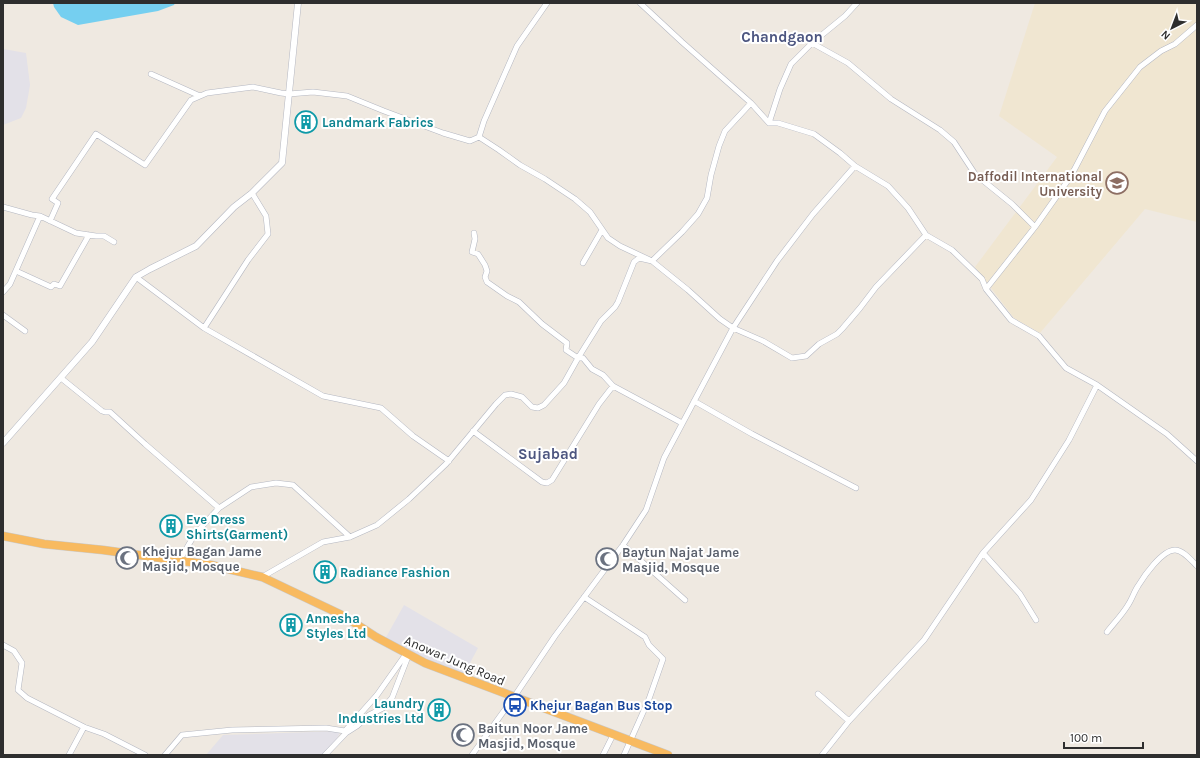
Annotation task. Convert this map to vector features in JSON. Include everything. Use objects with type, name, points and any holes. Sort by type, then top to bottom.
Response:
[{"type":"highway","name":"Anowar Jung Road","points":[[3,536],[44,544],[103,550],[212,565],[262,577],[344,616],[376,637],[425,663],[668,755]]},
{"type":"street","points":[[3,443],[92,342],[136,277],[150,268],[196,246],[234,207],[252,193],[282,163],[298,3]]},
{"type":"street","points":[[479,138],[484,121],[517,46],[547,3]]},
{"type":"street","points":[[640,3],[751,103],[769,122],[778,123],[814,134],[855,166],[888,186],[908,208],[926,235],[952,250],[982,279],[986,288],[1011,320],[1039,336],[1066,368],[1097,385],[1167,434],[1197,461]]},
{"type":"street","points":[[769,122],[780,89],[791,64],[812,43],[845,16],[857,3]]},
{"type":"street","points":[[986,288],[1035,227],[1071,176],[1105,111],[1140,67],[1161,51],[1175,44],[1197,25]]},
{"type":"street","points":[[812,43],[848,63],[891,99],[940,130],[954,142],[975,174],[1012,204],[1035,227]]},
{"type":"street","points":[[151,74],[200,96]]},
{"type":"street","points":[[50,221],[58,203],[52,199],[96,134],[145,165],[191,100],[207,93],[253,87],[289,94],[313,92],[347,96],[443,133],[470,141],[479,138],[575,199],[590,212],[608,238],[620,246],[652,261],[688,290],[720,319],[733,328],[763,341],[792,358],[806,356],[819,344],[837,334],[876,287],[926,235]]},
{"type":"street","points":[[652,261],[698,214],[707,198],[711,175],[725,130],[751,103]]},
{"type":"street","points":[[472,755],[514,697],[555,636],[623,545],[646,510],[664,458],[733,328],[782,255],[813,214],[855,166]]},
{"type":"street","points":[[204,328],[248,260],[268,234],[266,216],[252,193]]},
{"type":"street","points":[[3,207],[40,216],[76,233],[104,236],[114,242]]},
{"type":"street","points":[[3,292],[10,284],[40,216]]},
{"type":"street","points":[[583,263],[602,230]]},
{"type":"street","points":[[474,233],[475,239],[472,252],[478,254],[485,265],[487,271],[485,277],[487,282],[507,296],[519,302],[542,324],[567,343],[566,350],[578,358],[583,358],[587,361],[592,369],[602,375],[613,386],[682,424]]},
{"type":"street","points":[[16,271],[51,287],[54,284],[60,286],[89,235]]},
{"type":"street","points":[[262,577],[323,542],[350,537],[377,525],[449,461],[496,404],[505,396],[511,394],[522,397],[532,407],[538,408],[544,406],[564,383],[600,321],[615,307],[634,262],[639,258],[652,261]]},
{"type":"street","points":[[136,277],[204,328],[323,396],[381,408],[413,436],[449,461]]},
{"type":"street","points":[[3,315],[25,331]]},
{"type":"street","points":[[61,378],[102,411],[110,412],[219,508]]},
{"type":"street","points":[[822,755],[849,721],[924,640],[983,553],[1031,500],[1069,440],[1097,385]]},
{"type":"street","points":[[473,431],[542,482],[549,483],[599,404],[613,386]]},
{"type":"street","points":[[694,401],[752,434],[856,488]]},
{"type":"street","points":[[179,561],[195,534],[219,508],[251,487],[276,483],[293,485],[350,537]]},
{"type":"street","points":[[623,545],[685,600]]},
{"type":"street","points":[[1107,632],[1129,604],[1138,585],[1147,572],[1160,558],[1170,551],[1176,550],[1181,552],[1197,566]]},
{"type":"street","points":[[983,553],[1020,594],[1036,620]]},
{"type":"street","points":[[584,597],[644,637],[662,659],[649,699],[624,755]]},
{"type":"street","points":[[3,645],[14,651],[22,663],[18,690],[27,698],[84,727],[104,734],[145,755]]},
{"type":"street","points":[[165,755],[182,735],[232,730],[326,728],[345,730],[377,696],[407,654]]},
{"type":"street","points":[[325,755],[346,733],[370,715],[383,708],[392,698],[407,654]]},
{"type":"street","points":[[818,694],[849,721]]},
{"type":"street","points":[[68,755],[84,727]]},
{"type":"street","points":[[603,755],[614,735]]},
{"type":"shaded area","name":"Daffodil International University","points":[[1035,3],[1197,3],[1197,222],[1145,209],[1040,333],[1014,318],[975,267],[1057,157],[999,116]]},
{"type":"shaded area","points":[[3,49],[26,53],[30,85],[26,108],[21,118],[3,125]]},
{"type":"shaded area","points":[[404,605],[478,648],[463,676],[385,639]]},
{"type":"shaded area","points":[[341,731],[328,755],[206,755],[223,735]]},
{"type":"water","points":[[53,3],[175,3],[174,5],[158,11],[78,25],[61,17]]},
{"type":"place","name":"Landmark Fabrics","points":[[306,122]]},
{"type":"place","name":"Daffodil International University","points":[[1117,183]]},
{"type":"place","name":"Eve Dress Shirts(Garment)","points":[[171,526]]},
{"type":"place","name":"Khejur Bagan Jame Masjid, Mosque","points":[[127,558]]},
{"type":"place","name":"Baytun Najat Jame Masjid, Mosque","points":[[607,559]]},
{"type":"place","name":"Radiance Fashion","points":[[325,572]]},
{"type":"place","name":"Annesha Styles Ltd","points":[[291,625]]},
{"type":"place","name":"Khejur Bagan Bus Stop","points":[[515,705]]},
{"type":"place","name":"Laundry Industries Ltd","points":[[439,710]]},
{"type":"place","name":"Baitun Noor Jame Masjid, Mosque","points":[[463,735]]},
{"type":"district","name":"Chandgaon","points":[[782,37]]},
{"type":"district","name":"Sujabad","points":[[548,454]]}]
